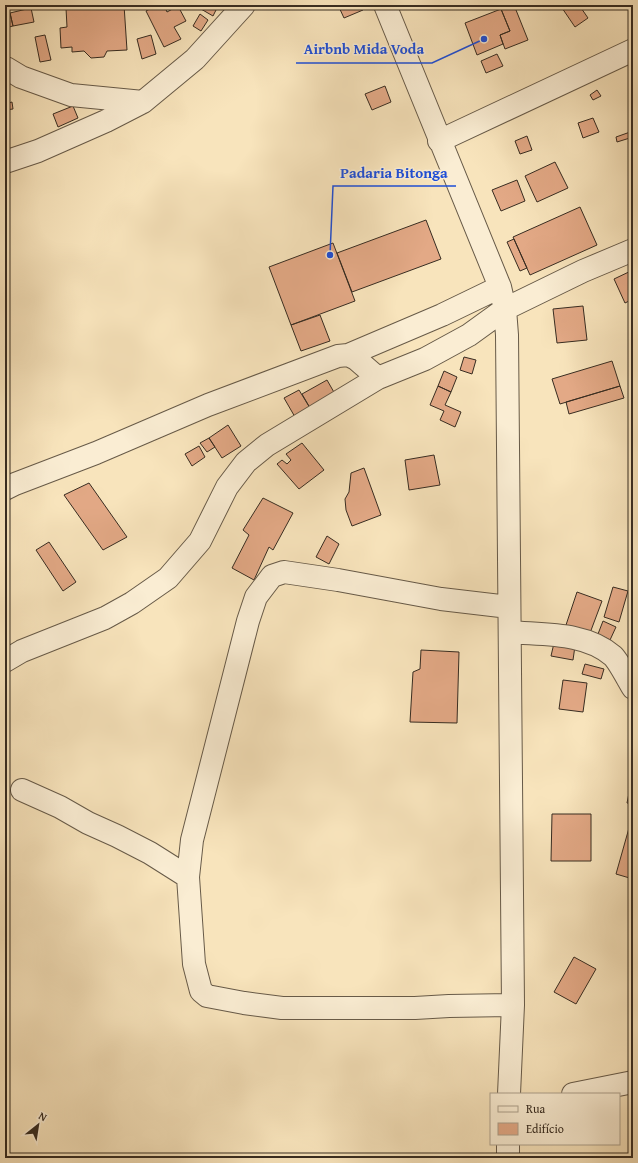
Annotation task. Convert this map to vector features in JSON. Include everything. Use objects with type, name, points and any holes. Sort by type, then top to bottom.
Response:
[{"type":"street","points":[[5,162],[38,151],[106,121],[143,102],[195,59],[244,5]]},
{"type":"street","points":[[385,5],[500,287],[505,309],[507,335],[510,632],[512,1005],[509,1093]]},
{"type":"street","points":[[440,141],[633,50]]},
{"type":"street","points":[[6,68],[21,77],[71,95],[143,102]]},
{"type":"street","points":[[5,661],[22,651],[105,618],[132,603],[168,578],[200,541],[227,487],[246,462],[267,445],[378,378],[425,359],[468,336],[505,309],[583,271],[633,250]]},
{"type":"street","points":[[5,489],[14,484],[96,453],[208,405],[338,356],[348,355],[442,315],[500,287]]},
{"type":"street","points":[[348,355],[356,359],[378,378]]},
{"type":"street","points":[[509,607],[441,599],[338,580],[284,572],[272,576],[256,597],[248,621],[192,840],[188,877],[194,964],[201,991],[206,996],[282,1008],[415,1008],[512,1005]]},
{"type":"street","points":[[510,632],[569,637],[588,642],[614,657],[633,688]]},
{"type":"street","points":[[22,790],[60,807],[88,823],[150,853],[188,877]]},
{"type":"street","points":[[578,1093],[633,1082]]},
{"type":"street","points":[[508,1145],[508,1158]]},
{"type":"building","points":[[124,5],[127,50],[107,51],[104,57],[91,58],[84,51],[72,52],[72,47],[61,48],[60,28],[67,27],[66,8]]},
{"type":"building","points":[[157,5],[164,5],[167,12],[178,6],[186,21],[174,27],[181,39],[164,47],[146,11]]},
{"type":"building","points":[[203,5],[211,5],[217,8],[213,16],[201,9]]},
{"type":"building","points":[[338,5],[361,5],[363,10],[344,18]]},
{"type":"building","points":[[514,5],[528,40],[505,49],[500,35],[510,31],[501,9]]},
{"type":"building","points":[[560,5],[579,5],[588,18],[575,27]]},
{"type":"building","points":[[31,8],[34,22],[13,26],[10,13]]},
{"type":"building","points":[[501,9],[510,31],[500,35],[503,44],[477,55],[465,23]]},
{"type":"building","points":[[5,13],[10,13],[13,26],[5,28]]},
{"type":"building","points":[[200,14],[208,20],[201,31],[193,26]]},
{"type":"building","points":[[45,35],[51,60],[40,62],[35,37]]},
{"type":"building","points":[[151,35],[156,54],[142,59],[137,39]]},
{"type":"building","points":[[497,54],[503,66],[486,73],[481,61]]},
{"type":"building","points":[[385,86],[391,102],[372,110],[365,94]]},
{"type":"building","points":[[597,90],[601,96],[593,100],[590,95]]},
{"type":"building","points":[[12,102],[13,109],[5,110],[5,104]]},
{"type":"building","points":[[73,106],[78,118],[58,127],[53,114]]},
{"type":"building","points":[[593,118],[599,132],[583,138],[578,123]]},
{"type":"building","points":[[633,131],[633,137],[617,142],[616,137]]},
{"type":"building","points":[[527,136],[532,150],[520,154],[515,141]]},
{"type":"building","points":[[555,162],[568,188],[537,202],[525,176]]},
{"type":"building","points":[[517,180],[525,201],[501,211],[492,190]]},
{"type":"building","points":[[580,207],[597,245],[530,275],[513,237]]},
{"type":"building","points":[[426,220],[441,259],[352,292],[337,253]]},
{"type":"building","points":[[514,239],[527,268],[520,271],[507,242]]},
{"type":"building","points":[[333,243],[355,301],[291,325],[269,267]]},
{"type":"building","points":[[633,270],[633,299],[625,303],[614,279]]},
{"type":"building","points":[[583,306],[587,340],[557,343],[553,309]]},
{"type":"building","points":[[320,315],[330,341],[301,351],[291,325]]},
{"type":"building","points":[[464,357],[476,360],[472,374],[460,370]]},
{"type":"building","points":[[612,361],[620,386],[560,404],[552,379]]},
{"type":"building","points":[[444,371],[457,377],[451,392],[438,386]]},
{"type":"building","points":[[327,380],[335,394],[310,408],[302,394]]},
{"type":"building","points":[[438,386],[451,392],[445,405],[461,412],[455,427],[440,420],[444,411],[430,405]]},
{"type":"building","points":[[620,386],[624,398],[569,414],[566,402]]},
{"type":"building","points":[[299,390],[310,408],[295,417],[284,398]]},
{"type":"building","points":[[228,425],[241,446],[222,458],[209,438]]},
{"type":"building","points":[[209,438],[215,447],[207,452],[200,443]]},
{"type":"building","points":[[302,443],[324,470],[299,489],[277,464],[282,460],[287,464],[291,460],[286,454]]},
{"type":"building","points":[[199,446],[205,457],[192,466],[185,454]]},
{"type":"building","points":[[434,455],[440,485],[409,490],[405,460]]},
{"type":"building","points":[[364,468],[381,515],[352,526],[346,510],[345,499],[349,492],[351,473]]},
{"type":"building","points":[[89,483],[127,537],[103,550],[64,495]]},
{"type":"building","points":[[263,498],[293,513],[273,550],[269,547],[254,580],[232,568],[249,535],[243,530]]},
{"type":"building","points":[[327,536],[339,544],[329,564],[316,557]]},
{"type":"building","points":[[49,542],[76,582],[63,591],[36,550]]},
{"type":"building","points":[[613,587],[628,591],[619,622],[604,617]]},
{"type":"building","points":[[577,592],[602,601],[590,633],[566,625]]},
{"type":"building","points":[[603,621],[616,627],[610,640],[598,634]]},
{"type":"building","points":[[554,643],[575,646],[573,660],[551,656]]},
{"type":"building","points":[[421,650],[459,652],[457,723],[410,722],[413,672],[420,669]]},
{"type":"building","points":[[585,664],[604,669],[601,679],[582,674]]},
{"type":"building","points":[[563,680],[587,683],[583,712],[559,709]]},
{"type":"building","points":[[633,773],[633,804],[627,803]]},
{"type":"building","points":[[552,814],[591,814],[591,861],[551,861]]},
{"type":"building","points":[[629,828],[633,830],[633,879],[616,874]]},
{"type":"building","points":[[574,957],[596,969],[576,1004],[554,992]]},
{"type":"place","name":"Airbnb Mida Voda","points":[[484,39]]},
{"type":"place","name":"Padaria Bitonga","points":[[330,255]]}]
